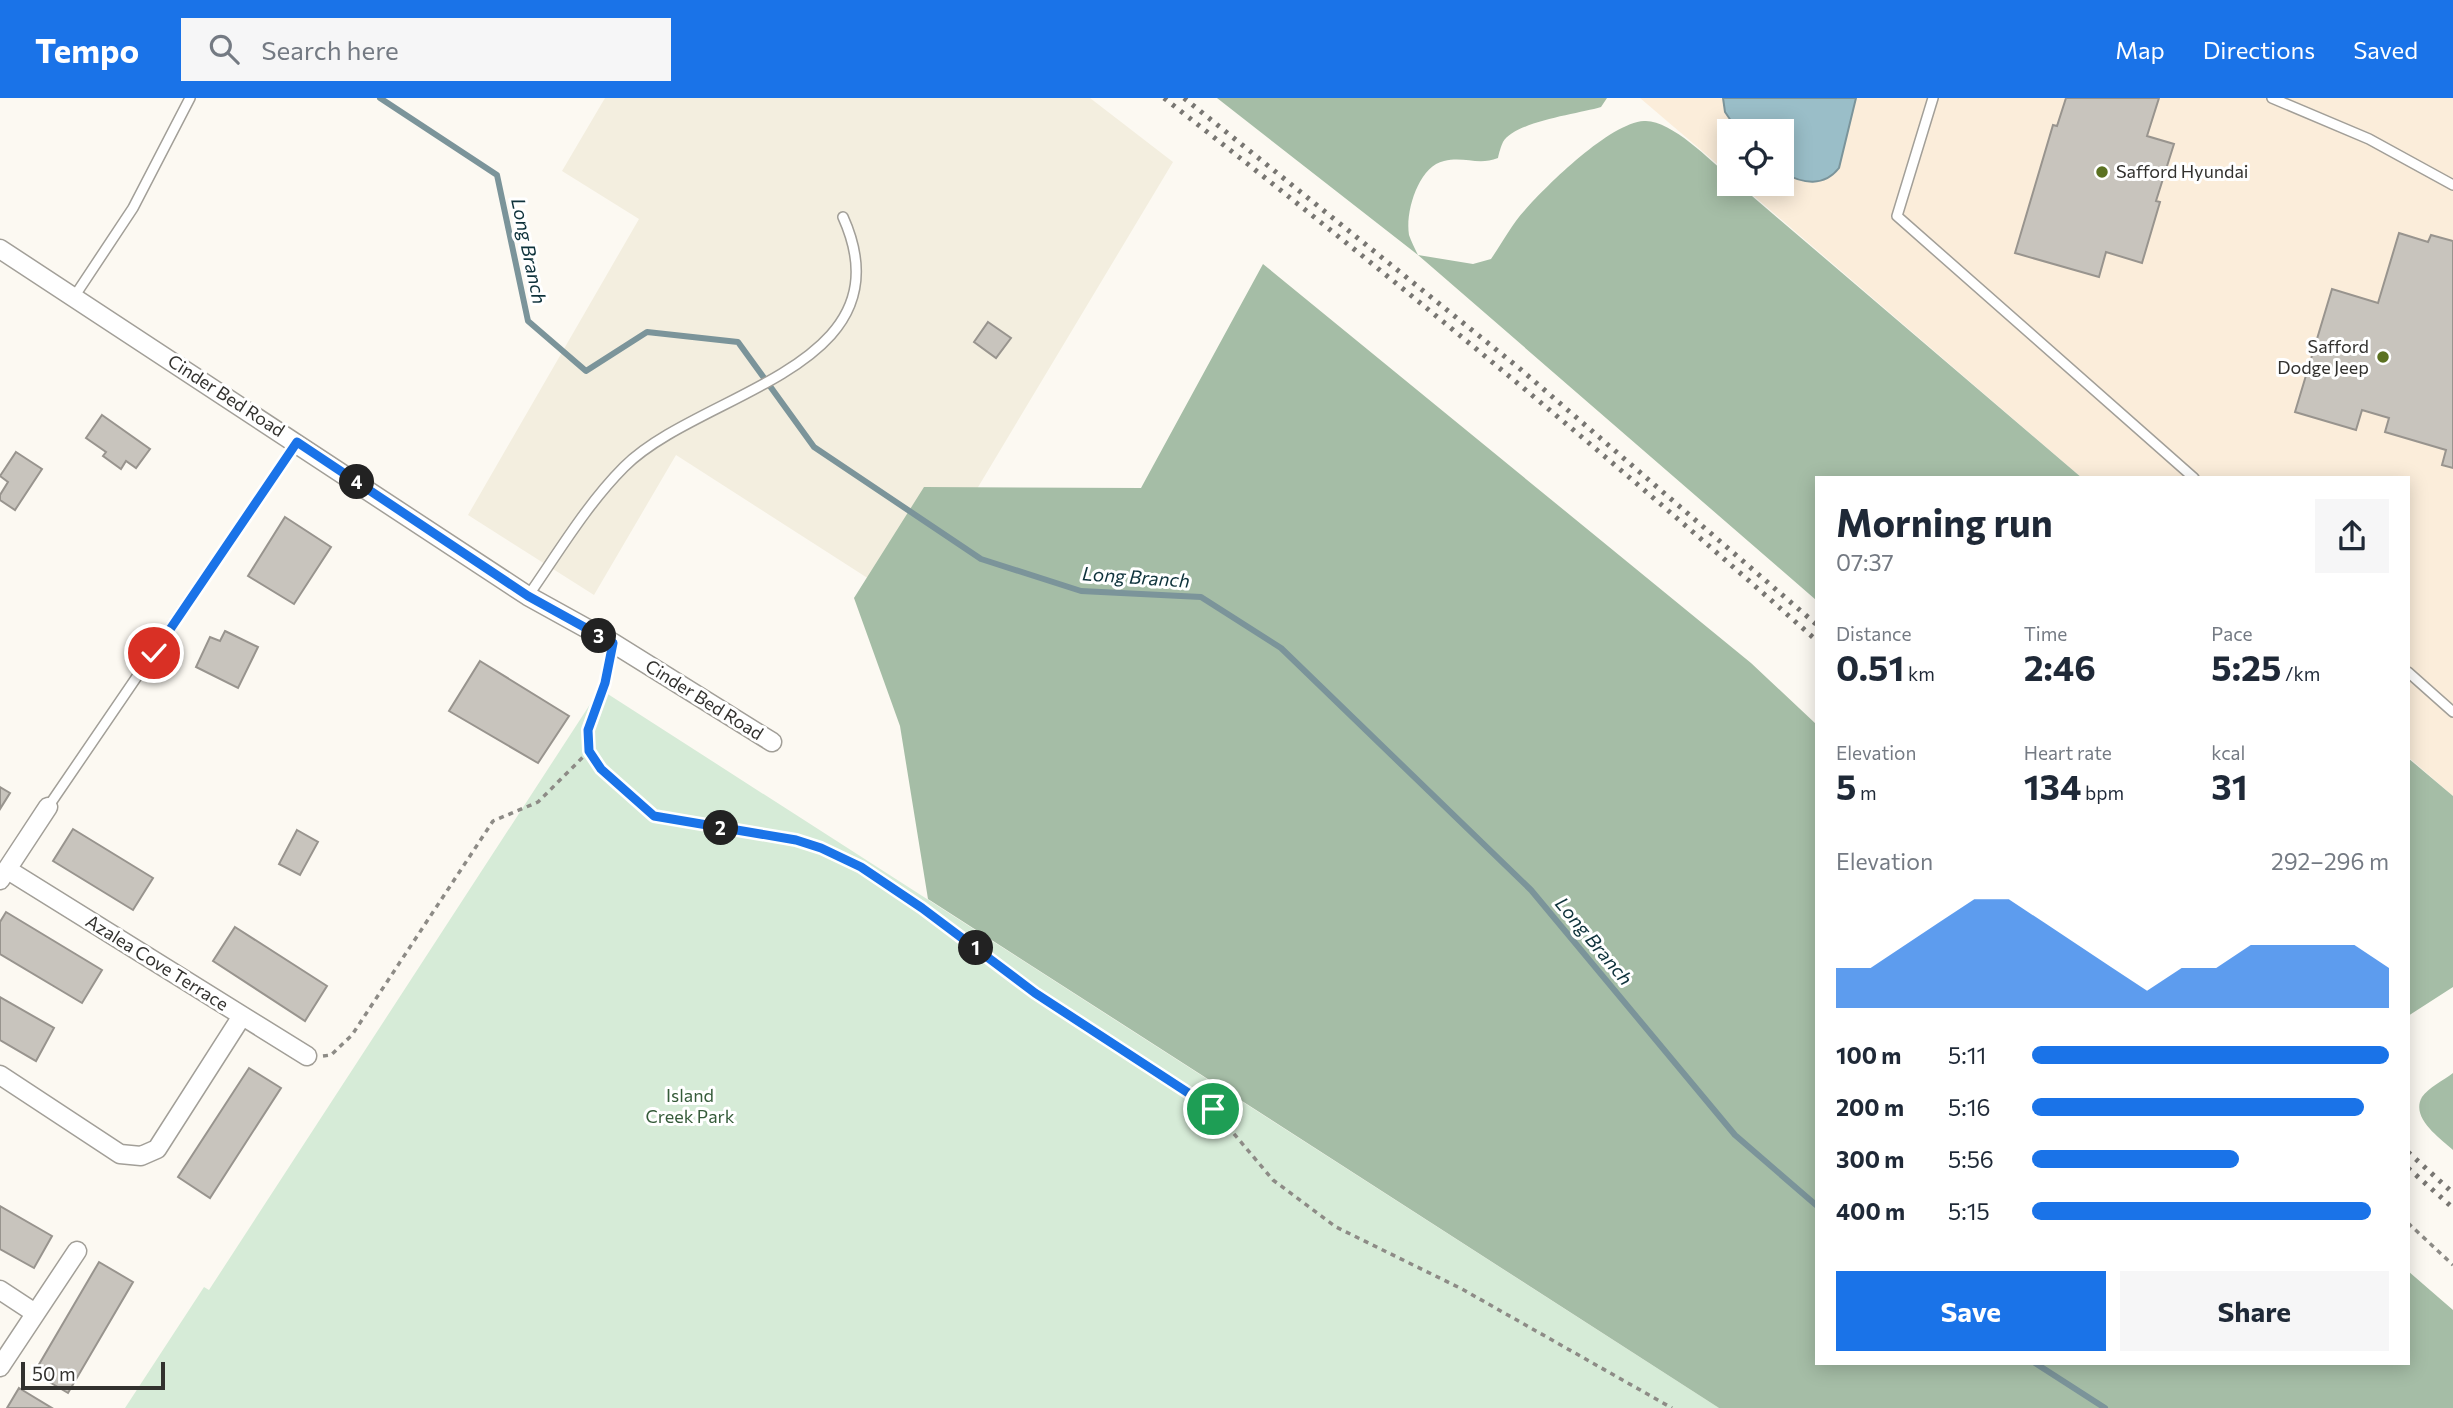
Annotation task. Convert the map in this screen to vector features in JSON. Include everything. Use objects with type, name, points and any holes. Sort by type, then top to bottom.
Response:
[{"type":"street","name":"Cinder Bed Road","points":[[0,249],[528,596],[613,643],[772,742]]},
{"type":"street","points":[[4,875],[48,807]]},
{"type":"street","name":"Azalea Cove Terrace","points":[[4,875],[307,1056]]},
{"type":"street","points":[[0,1075],[120,1154],[141,1156],[157,1149],[242,1016]]},
{"type":"street","points":[[0,1367],[77,1251]]},
{"type":"street","points":[[0,1290],[35,1313]]},
{"type":"lane","points":[[74,297],[133,208],[190,98]]},
{"type":"lane","points":[[1933,98],[1897,216],[2192,476]]},
{"type":"lane","points":[[2272,98],[2369,139],[2453,185]]},
{"type":"lane","points":[[528,596],[569,536],[624,467],[687,423],[774,380],[822,346],[850,304],[857,280],[855,243],[843,217]]},
{"type":"lane","points":[[48,807],[297,442]]},
{"type":"lane","points":[[2410,674],[2453,712]]},
{"type":"path","points":[[613,643],[605,683],[588,730],[589,751],[601,769],[654,816],[796,840],[821,848],[861,867],[922,908],[1035,993],[1213,1109],[1273,1180],[1336,1227],[1462,1289],[1672,1408]]},
{"type":"path","points":[[307,1056],[331,1055],[352,1035],[493,821],[538,802],[589,751]]},
{"type":"path","points":[[2410,1225],[2453,1265]]},
{"type":"shaded area","points":[[605,98],[1090,98],[1173,162],[908,604],[676,455],[594,595],[468,515],[639,219],[562,171]]},
{"type":"shaded area","points":[[1640,98],[2453,98],[2453,796],[2410,759],[2410,476],[2080,476],[1754,196],[1794,196],[1794,119],[1717,119],[1717,164]]},
{"type":"green space","points":[[1217,98],[1607,98],[1601,107],[1548,119],[1510,135],[1503,142],[1498,158],[1484,161],[1444,161],[1427,171],[1416,191],[1409,214],[1409,235],[1418,255]]},
{"type":"green space","points":[[1654,122],[1677,133],[1717,165],[1717,196],[1752,196],[2080,476],[1815,476],[1815,599],[1418,255],[1473,264],[1491,259],[1525,210],[1580,156],[1630,124]]},
{"type":"green space","points":[[1263,264],[1751,663],[1815,723],[1815,1365],[2410,1365],[2410,1273],[2453,1310],[2453,1408],[1719,1408],[928,899],[900,726],[854,598],[924,487],[1141,488]]},
{"type":"green space","name":"Island Creek Park","points":[[600,689],[1719,1408],[125,1408],[204,1287],[209,1290]]},
{"type":"green space","points":[[2410,760],[2453,796],[2453,987],[2410,1015]]},
{"type":"green space","points":[[2453,1073],[2453,1150],[2428,1127],[2419,1105],[2422,1097],[2432,1087]]},
{"type":"water","points":[[1723,98],[1856,98],[1839,168],[1827,178],[1813,182],[1794,178],[1794,119],[1730,119],[1725,112]]},
{"type":"building","name":"Safford Hyundai","points":[[2066,98],[2159,98],[2147,136],[2174,144],[2156,201],[2160,202],[2142,263],[2106,252],[2099,277],[2015,253],[2053,125],[2057,126]]},
{"type":"building","name":"Safford Dodge Jeep","points":[[2399,233],[2428,242],[2431,235],[2453,241],[2453,468],[2442,465],[2446,450],[2385,432],[2389,418],[2362,410],[2356,430],[2295,412],[2332,289],[2378,303]]},
{"type":"building","points":[[988,322],[1011,338],[996,358],[974,342]]},
{"type":"building","points":[[102,415],[150,449],[136,468],[126,461],[121,469],[103,456],[106,452],[86,438]]},
{"type":"building","points":[[16,452],[42,469],[15,510],[0,500],[8,482],[0,476]]},
{"type":"building","points":[[285,517],[331,547],[294,604],[248,576]]},
{"type":"building","points":[[225,631],[258,647],[238,688],[196,667],[210,637],[220,641]]},
{"type":"building","points":[[480,661],[569,716],[538,763],[449,711]]},
{"type":"building","points":[[0,787],[10,793],[0,809]]},
{"type":"building","points":[[73,829],[153,878],[133,910],[53,861]]},
{"type":"building","points":[[297,830],[318,842],[300,875],[279,864]]},
{"type":"building","points":[[6,912],[102,970],[82,1003],[0,954],[0,922]]},
{"type":"building","points":[[235,927],[327,986],[305,1021],[213,961]]},
{"type":"building","points":[[0,997],[54,1028],[36,1061],[0,1040]]},
{"type":"building","points":[[249,1068],[281,1088],[210,1198],[178,1177]]},
{"type":"building","points":[[0,1206],[52,1236],[34,1268],[0,1249]]},
{"type":"building","points":[[99,1262],[133,1282],[68,1393],[34,1373]]},
{"type":"building","points":[[19,1388],[52,1408],[7,1408]]},
{"type":"waterway","name":"Long Branch","points":[[380,98],[497,175],[528,321],[586,371],[647,332],[738,342],[814,447],[981,559],[1081,591],[1201,597],[1281,648],[1531,890],[1735,1135],[1815,1204]]},
{"type":"waterway","name":"Long Branch","points":[[2038,1365],[2105,1408]]},
{"type":"railway","points":[[1164,98],[1494,364],[1656,500],[1815,639]]},
{"type":"railway","points":[[1184,98],[1519,368],[1815,623]]},
{"type":"railway","points":[[2410,1154],[2453,1193]]},
{"type":"railway","points":[[2410,1170],[2453,1208]]},
{"type":"place","name":"Safford Hyundai","points":[[2102,172]]},
{"type":"place","name":"Safford Dodge Jeep","points":[[2383,357]]},
{"type":"route","points":[[154,653],[297,442],[528,596],[613,643],[605,683],[588,730],[589,751],[601,769],[654,816],[796,840],[821,848],[861,867],[922,908],[1035,993],[1213,1109]]}]
